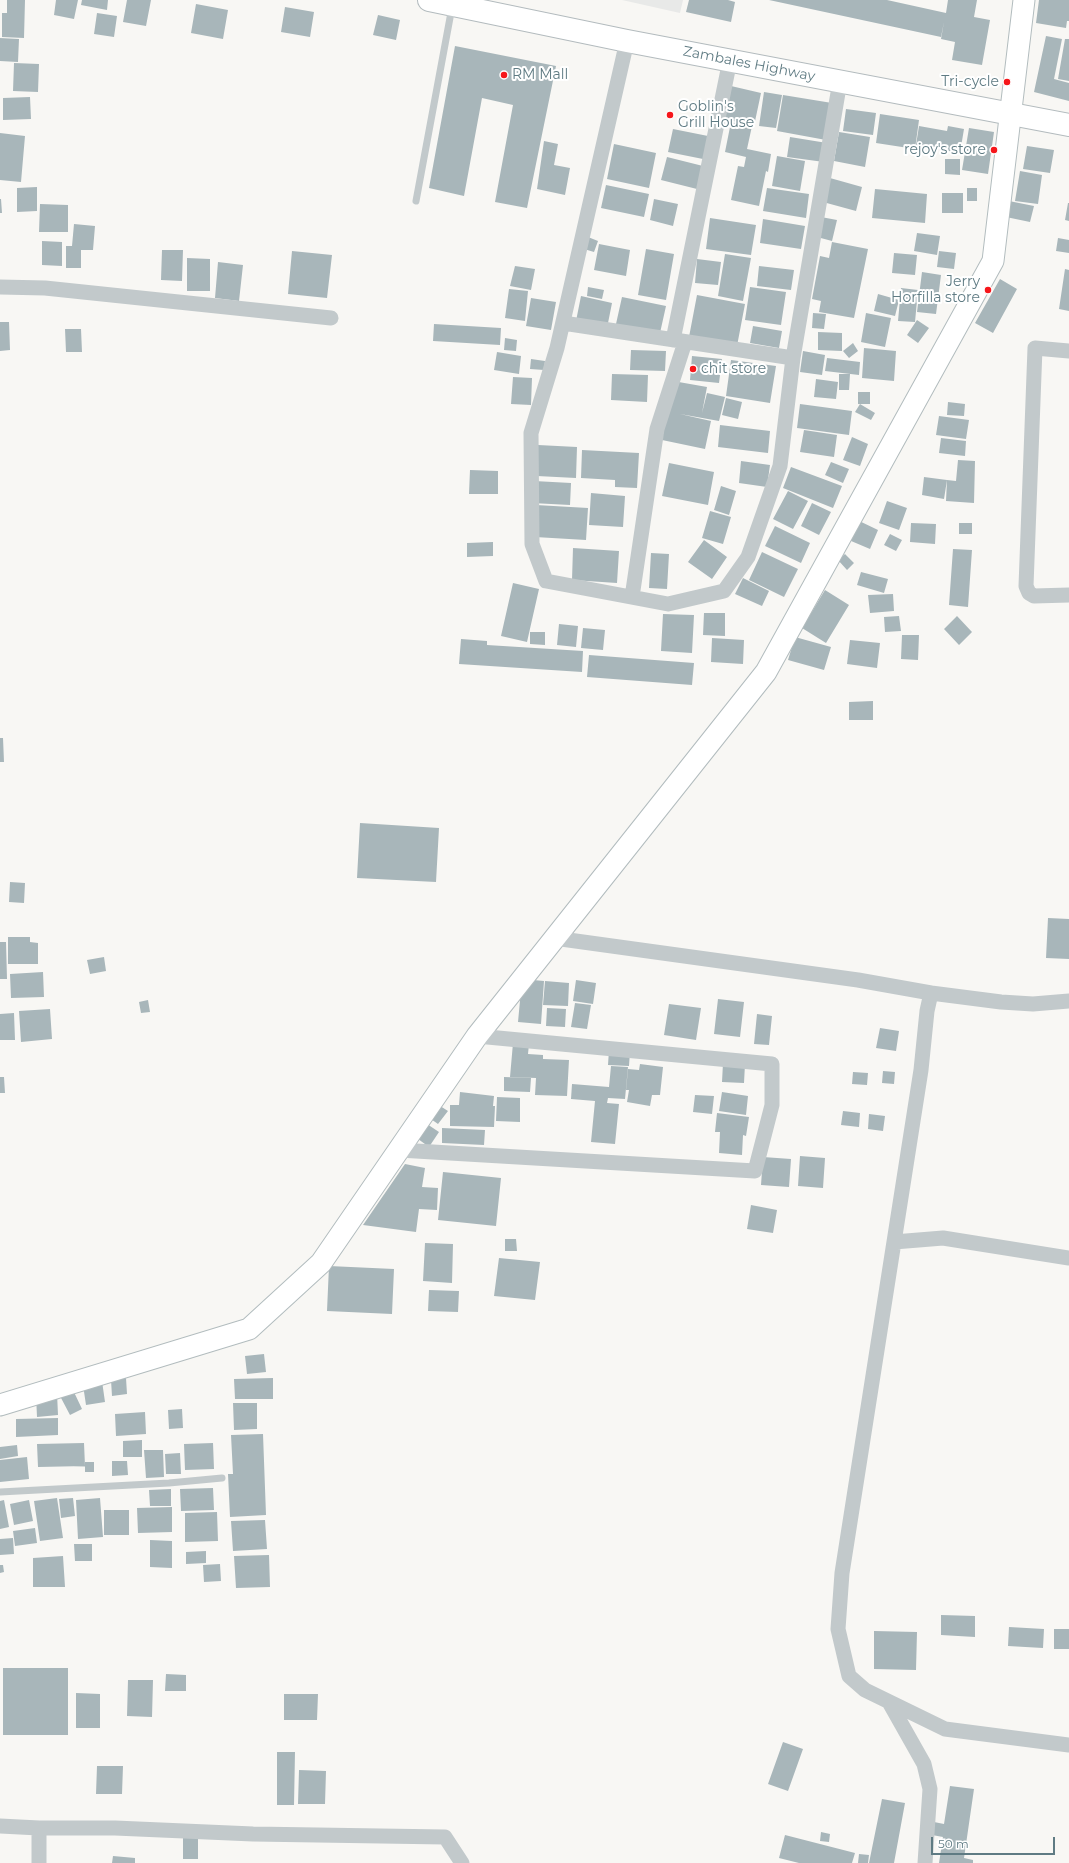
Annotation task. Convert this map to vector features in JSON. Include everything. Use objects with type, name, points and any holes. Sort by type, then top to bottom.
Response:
[{"type":"main road","name":"Zambales Highway","points":[[429,0],[627,41],[1069,125]]},
{"type":"street","points":[[0,1405],[249,1329],[321,1263],[477,1036],[766,672],[993,261],[1024,0]]},
{"type":"street","points":[[627,41],[563,323],[531,433],[532,544],[546,581],[668,604],[724,591],[748,557],[780,466],[793,358],[840,81]]},
{"type":"street","points":[[632,597],[657,429],[679,341],[730,60]]},
{"type":"street","points":[[0,287],[45,288],[331,318]]},
{"type":"street","points":[[563,323],[793,358]]},
{"type":"street","points":[[1069,351],[1035,348],[1026,586],[1029,593],[1034,596],[1069,595]]},
{"type":"street","points":[[554,938],[858,980],[931,993],[1001,1002],[1033,1004],[1069,1001]]},
{"type":"street","points":[[931,993],[842,1574],[838,1629],[849,1676],[865,1690],[945,1729],[1069,1745]]},
{"type":"street","points":[[399,1150],[755,1171],[772,1105],[772,1064],[477,1036]]},
{"type":"street","points":[[894,1242],[942,1238],[1069,1258]]},
{"type":"street","points":[[890,1702],[924,1764],[930,1789],[925,1863]]},
{"type":"street","points":[[0,1826],[39,1828],[115,1828],[253,1834],[445,1837],[462,1863]]},
{"type":"street","points":[[39,1828],[39,1863]]},
{"type":"lane","points":[[416,201],[453,5]]},
{"type":"lane","points":[[0,1492],[169,1483],[222,1478]]},
{"type":"shaded area","points":[[622,0],[683,0],[680,13]]},
{"type":"building","points":[[7,0],[25,0],[24,38],[2,37],[2,13],[7,13]]},
{"type":"building","points":[[56,0],[78,0],[74,19],[54,15]]},
{"type":"building","points":[[82,0],[108,0],[107,10],[81,5]]},
{"type":"building","points":[[127,0],[151,0],[146,26],[123,22]]},
{"type":"building","points":[[689,0],[728,0],[735,2],[731,22],[686,12]]},
{"type":"building","points":[[769,0],[887,0],[946,13],[948,0],[977,0],[974,17],[990,20],[982,65],[952,60],[955,42],[941,39],[944,22],[941,37]]},
{"type":"building","points":[[1039,0],[1069,0],[1069,21],[1067,21],[1066,28],[1036,23]]},
{"type":"building","points":[[196,4],[228,10],[223,39],[191,33]]},
{"type":"building","points":[[285,7],[314,12],[310,37],[281,32]]},
{"type":"building","points":[[97,13],[117,16],[114,37],[94,34]]},
{"type":"building","points":[[378,15],[400,20],[396,40],[373,35]]},
{"type":"building","points":[[1046,36],[1062,39],[1054,79],[1069,83],[1069,101],[1034,92]]},
{"type":"building","points":[[0,38],[19,39],[18,62],[0,61]]},
{"type":"building","points":[[1065,39],[1069,39],[1069,81],[1058,79]]},
{"type":"building","points":[[455,46],[556,66],[527,208],[495,202],[513,105],[482,98],[464,196],[429,188]]},
{"type":"building","points":[[14,63],[39,64],[38,92],[13,91]]},
{"type":"building","points":[[731,86],[761,93],[754,126],[724,119]]},
{"type":"building","points":[[764,92],[782,95],[776,128],[759,126]]},
{"type":"building","points":[[783,95],[832,103],[826,140],[777,131]]},
{"type":"building","points":[[30,97],[31,119],[3,120],[3,98]]},
{"type":"building","points":[[846,109],[876,113],[873,135],[843,131]]},
{"type":"building","points":[[880,114],[919,120],[915,149],[876,143]]},
{"type":"building","points":[[731,122],[752,126],[747,149],[771,154],[759,206],[731,200],[738,166],[744,167],[746,157],[725,152]]},
{"type":"building","points":[[919,126],[947,131],[948,126],[964,129],[960,153],[916,145]]},
{"type":"building","points":[[969,128],[994,132],[988,174],[962,170]]},
{"type":"building","points":[[673,129],[708,136],[703,159],[668,152]]},
{"type":"building","points":[[839,132],[870,137],[865,167],[834,161]]},
{"type":"building","points":[[0,133],[25,136],[21,182],[0,180]]},
{"type":"building","points":[[790,137],[827,143],[824,162],[787,157]]},
{"type":"building","points":[[544,141],[558,144],[554,165],[570,168],[565,195],[537,189]]},
{"type":"building","points":[[614,144],[656,153],[649,188],[607,179]]},
{"type":"building","points":[[1027,146],[1054,150],[1050,173],[1023,169]]},
{"type":"building","points":[[777,156],[805,161],[800,191],[772,186]]},
{"type":"building","points":[[667,157],[703,166],[697,189],[661,180]]},
{"type":"building","points":[[945,159],[960,159],[960,175],[945,174]]},
{"type":"building","points":[[1020,171],[1042,175],[1038,204],[1015,201]]},
{"type":"building","points":[[830,178],[862,187],[856,211],[823,202]]},
{"type":"building","points":[[606,185],[649,194],[644,217],[601,208]]},
{"type":"building","points":[[37,187],[37,211],[17,212],[17,188]]},
{"type":"building","points":[[767,188],[809,194],[806,218],[763,211]]},
{"type":"building","points":[[967,188],[977,188],[977,201],[967,201]]},
{"type":"building","points":[[875,189],[927,194],[925,223],[872,218]]},
{"type":"building","points":[[942,193],[963,193],[963,213],[942,213]]},
{"type":"building","points":[[1,199],[2,213],[0,213]]},
{"type":"building","points":[[654,199],[678,204],[673,226],[650,220]]},
{"type":"building","points":[[1009,201],[1034,206],[1030,222],[1006,217]]},
{"type":"building","points":[[1069,203],[1069,221],[1065,220]]},
{"type":"building","points":[[40,204],[68,205],[68,232],[39,232]]},
{"type":"building","points":[[821,217],[837,220],[832,241],[817,237]]},
{"type":"building","points":[[710,218],[756,225],[751,255],[706,249]]},
{"type":"building","points":[[763,219],[805,226],[801,249],[760,243]]},
{"type":"building","points":[[74,224],[95,226],[93,250],[81,250],[81,268],[66,268],[66,246],[72,246]]},
{"type":"building","points":[[917,233],[940,236],[937,255],[914,251]]},
{"type":"building","points":[[588,237],[598,241],[594,252],[584,249]]},
{"type":"building","points":[[1058,238],[1069,240],[1069,253],[1056,251]]},
{"type":"building","points":[[42,241],[62,242],[62,266],[42,265]]},
{"type":"building","points":[[832,242],[868,249],[854,318],[819,312],[821,301],[812,299],[820,256],[829,258]]},
{"type":"building","points":[[599,244],[630,250],[626,276],[594,270]]},
{"type":"building","points":[[646,249],[674,254],[666,300],[638,295]]},
{"type":"building","points":[[162,250],[183,250],[182,281],[161,280]]},
{"type":"building","points":[[292,251],[332,255],[327,298],[288,294]]},
{"type":"building","points":[[939,251],[956,253],[954,269],[937,267]]},
{"type":"building","points":[[894,253],[917,255],[915,275],[892,273]]},
{"type":"building","points":[[725,254],[751,258],[743,301],[718,296]]},
{"type":"building","points":[[187,258],[210,259],[210,291],[187,291]]},
{"type":"building","points":[[697,259],[721,262],[718,285],[695,283]]},
{"type":"building","points":[[218,262],[243,265],[239,301],[215,298]]},
{"type":"building","points":[[515,266],[535,269],[531,290],[510,286]]},
{"type":"building","points":[[759,266],[794,270],[791,290],[757,286]]},
{"type":"building","points":[[1065,269],[1069,270],[1069,311],[1059,309]]},
{"type":"building","points":[[922,272],[941,275],[936,314],[917,312]]},
{"type":"building","points":[[1000,279],[1017,289],[993,333],[975,323]]},
{"type":"building","points":[[588,287],[604,290],[602,299],[587,296]]},
{"type":"building","points":[[750,287],[786,292],[781,325],[745,320]]},
{"type":"building","points":[[901,288],[918,290],[915,322],[898,321]]},
{"type":"building","points":[[509,289],[528,291],[525,321],[505,318]]},
{"type":"building","points":[[878,294],[899,300],[895,316],[874,311]]},
{"type":"building","points":[[697,295],[745,304],[737,346],[689,337]]},
{"type":"building","points":[[581,296],[612,303],[607,328],[576,321]]},
{"type":"building","points":[[622,297],[666,306],[660,333],[616,324]]},
{"type":"building","points":[[531,298],[556,302],[551,330],[526,326]]},
{"type":"building","points":[[813,313],[826,314],[824,329],[812,328]]},
{"type":"building","points":[[866,313],[891,318],[885,347],[861,342]]},
{"type":"building","points":[[917,320],[929,328],[918,343],[907,335]]},
{"type":"building","points":[[0,322],[9,322],[10,350],[0,351]]},
{"type":"building","points":[[434,324],[501,328],[500,345],[433,341]]},
{"type":"building","points":[[753,326],[782,331],[779,348],[750,343]]},
{"type":"building","points":[[65,329],[81,329],[82,352],[66,352]]},
{"type":"building","points":[[818,332],[842,333],[842,351],[818,350]]},
{"type":"building","points":[[505,338],[517,340],[516,351],[504,350]]},
{"type":"building","points":[[853,343],[858,351],[849,358],[843,351]]},
{"type":"building","points":[[864,348],[896,351],[894,381],[862,378]]},
{"type":"building","points":[[631,350],[666,351],[665,371],[630,370]]},
{"type":"building","points":[[803,351],[825,355],[822,375],[800,372]]},
{"type":"building","points":[[497,352],[521,356],[519,374],[494,370]]},
{"type":"building","points":[[692,356],[722,359],[719,383],[690,380]]},
{"type":"building","points":[[827,358],[860,362],[859,375],[825,371]]},
{"type":"building","points":[[531,359],[545,361],[544,370],[530,369]]},
{"type":"building","points":[[731,360],[776,366],[770,403],[726,396]]},
{"type":"building","points":[[612,374],[648,375],[647,402],[611,400]]},
{"type":"building","points":[[839,374],[850,374],[849,390],[839,390]]},
{"type":"building","points":[[513,377],[532,378],[531,405],[511,404]]},
{"type":"building","points":[[816,379],[838,382],[836,399],[814,397]]},
{"type":"building","points":[[673,381],[707,387],[702,413],[707,393],[725,397],[719,421],[680,414],[711,421],[705,449],[662,440]]},
{"type":"building","points":[[858,392],[870,392],[870,404],[858,404]]},
{"type":"building","points":[[726,398],[742,402],[738,419],[722,415]]},
{"type":"building","points":[[948,402],[965,404],[964,416],[947,415]]},
{"type":"building","points":[[800,404],[852,411],[849,435],[797,428]]},
{"type":"building","points":[[860,404],[875,413],[871,420],[855,412]]},
{"type":"building","points":[[939,416],[969,420],[966,439],[936,435]]},
{"type":"building","points":[[720,425],[770,431],[768,453],[718,447]]},
{"type":"building","points":[[804,430],[837,435],[834,457],[800,452]]},
{"type":"building","points":[[852,437],[868,444],[860,466],[843,460]]},
{"type":"building","points":[[941,438],[966,441],[965,456],[939,453]]},
{"type":"building","points":[[538,445],[577,447],[576,478],[537,476]]},
{"type":"building","points":[[582,450],[639,453],[637,488],[615,487],[615,480],[581,478]]},
{"type":"building","points":[[958,460],[975,461],[974,503],[946,501],[947,480],[956,481]]},
{"type":"building","points":[[741,461],[770,465],[767,487],[739,483]]},
{"type":"building","points":[[831,462],[849,469],[843,483],[825,475]]},
{"type":"building","points":[[669,463],[714,472],[708,505],[662,496]]},
{"type":"building","points":[[791,467],[842,486],[833,508],[783,488]]},
{"type":"building","points":[[470,470],[498,471],[498,494],[469,494]]},
{"type":"building","points":[[924,477],[947,480],[944,499],[922,495]]},
{"type":"building","points":[[534,481],[571,483],[570,505],[532,503]]},
{"type":"building","points":[[721,486],[736,491],[729,515],[714,510]]},
{"type":"building","points":[[788,491],[808,501],[793,529],[773,519]]},
{"type":"building","points":[[591,493],[625,496],[623,527],[589,525]]},
{"type":"building","points":[[887,501],[907,508],[899,530],[879,523]]},
{"type":"building","points":[[812,503],[831,512],[819,535],[801,526]]},
{"type":"building","points":[[536,505],[588,508],[586,540],[535,537]]},
{"type":"building","points":[[710,511],[731,517],[723,544],[702,538]]},
{"type":"building","points":[[853,518],[878,530],[870,549],[844,538]]},
{"type":"building","points":[[911,523],[936,524],[935,544],[910,542]]},
{"type":"building","points":[[959,523],[972,523],[972,534],[959,534]]},
{"type":"building","points":[[775,526],[810,543],[801,563],[765,546]]},
{"type":"building","points":[[890,534],[902,540],[896,551],[884,545]]},
{"type":"building","points":[[704,540],[727,557],[712,579],[688,562]]},
{"type":"building","points":[[493,542],[493,556],[467,557],[467,543]]},
{"type":"building","points":[[573,548],[619,551],[617,583],[572,580]]},
{"type":"building","points":[[953,549],[972,550],[968,607],[949,605]]},
{"type":"building","points":[[762,552],[798,569],[784,597],[749,580]]},
{"type":"building","points":[[651,553],[669,554],[667,589],[649,588]]},
{"type":"building","points":[[845,554],[854,563],[847,570],[838,560]]},
{"type":"building","points":[[861,572],[888,579],[884,593],[857,585]]},
{"type":"building","points":[[743,578],[769,591],[762,606],[735,594]]},
{"type":"building","points":[[513,583],[539,589],[527,642],[501,636]]},
{"type":"building","points":[[825,590],[849,605],[826,643],[802,628]]},
{"type":"building","points":[[893,594],[894,611],[870,613],[868,595]]},
{"type":"building","points":[[704,613],[725,613],[725,636],[703,635]]},
{"type":"building","points":[[663,614],[694,615],[692,653],[661,651]]},
{"type":"building","points":[[899,616],[901,631],[885,632],[884,617]]},
{"type":"building","points":[[957,616],[972,632],[959,645],[944,629]]},
{"type":"building","points":[[559,624],[578,626],[576,647],[557,645]]},
{"type":"building","points":[[583,628],[605,630],[603,650],[581,648]]},
{"type":"building","points":[[530,632],[545,632],[545,645],[530,644]]},
{"type":"building","points":[[902,635],[919,635],[918,660],[901,659]]},
{"type":"building","points":[[795,637],[831,647],[824,670],[788,660]]},
{"type":"building","points":[[712,638],[744,640],[743,664],[711,662]]},
{"type":"building","points":[[461,639],[487,641],[487,645],[583,651],[582,672],[459,664]]},
{"type":"building","points":[[850,640],[880,643],[877,668],[847,664]]},
{"type":"building","points":[[589,655],[694,663],[692,685],[587,677]]},
{"type":"building","points":[[873,701],[873,720],[849,720],[849,702]]},
{"type":"building","points":[[0,738],[3,738],[4,762],[0,762]]},
{"type":"building","points":[[360,823],[439,828],[436,882],[357,878]]},
{"type":"building","points":[[10,882],[25,883],[24,903],[9,902]]},
{"type":"building","points":[[1048,918],[1069,919],[1069,959],[1046,958]]},
{"type":"building","points":[[8,937],[30,937],[30,942],[38,943],[38,964],[8,964]]},
{"type":"building","points":[[0,942],[6,942],[7,979],[0,979]]},
{"type":"building","points":[[104,957],[106,971],[90,974],[87,960]]},
{"type":"building","points":[[43,972],[44,997],[11,998],[10,974]]},
{"type":"building","points":[[522,979],[544,981],[541,1024],[518,1022]]},
{"type":"building","points":[[576,980],[596,983],[593,1004],[573,1001]]},
{"type":"building","points":[[545,981],[569,983],[568,1006],[543,1005]]},
{"type":"building","points":[[718,999],[744,1002],[740,1037],[714,1034]]},
{"type":"building","points":[[148,1000],[150,1012],[141,1013],[139,1002]]},
{"type":"building","points":[[575,1003],[591,1005],[587,1029],[571,1027]]},
{"type":"building","points":[[669,1004],[701,1008],[696,1040],[664,1035]]},
{"type":"building","points":[[547,1008],[566,1009],[565,1027],[546,1026]]},
{"type":"building","points":[[50,1009],[52,1039],[21,1042],[19,1011]]},
{"type":"building","points":[[14,1013],[15,1040],[0,1040],[0,1014]]},
{"type":"building","points":[[757,1014],[772,1016],[769,1045],[754,1044]]},
{"type":"building","points":[[880,1028],[899,1031],[896,1051],[876,1048]]},
{"type":"building","points":[[513,1043],[529,1044],[528,1054],[543,1055],[543,1059],[569,1060],[567,1096],[535,1095],[536,1078],[510,1077]]},
{"type":"building","points":[[609,1050],[630,1051],[629,1066],[608,1065]]},
{"type":"building","points":[[723,1063],[745,1064],[744,1083],[722,1082]]},
{"type":"building","points":[[640,1064],[663,1067],[660,1095],[652,1095],[650,1106],[627,1102],[629,1090],[626,1090],[628,1069],[639,1070]]},
{"type":"building","points":[[611,1066],[628,1067],[625,1099],[608,1098],[607,1103],[619,1104],[615,1144],[591,1142],[595,1101],[571,1099],[572,1084],[609,1087]]},
{"type":"building","points":[[883,1071],[895,1072],[894,1084],[882,1083]]},
{"type":"building","points":[[853,1072],[868,1073],[867,1085],[852,1084]]},
{"type":"building","points":[[0,1077],[4,1077],[5,1093],[0,1093]]},
{"type":"building","points":[[504,1077],[531,1078],[530,1092],[504,1091]]},
{"type":"building","points":[[460,1092],[494,1096],[494,1127],[450,1126],[450,1105],[459,1105]]},
{"type":"building","points":[[722,1092],[748,1096],[746,1115],[719,1111]]},
{"type":"building","points":[[695,1095],[714,1096],[712,1114],[693,1112]]},
{"type":"building","points":[[497,1097],[520,1098],[520,1122],[496,1121]]},
{"type":"building","points":[[437,1104],[448,1111],[438,1124],[428,1117]]},
{"type":"building","points":[[843,1111],[860,1113],[859,1127],[841,1125]]},
{"type":"building","points":[[717,1113],[749,1117],[746,1136],[743,1135],[742,1155],[719,1153],[720,1132],[715,1132]]},
{"type":"building","points":[[869,1114],[885,1116],[883,1131],[868,1129]]},
{"type":"building","points":[[424,1122],[439,1132],[429,1147],[414,1136]]},
{"type":"building","points":[[442,1128],[485,1130],[484,1145],[442,1143]]},
{"type":"building","points":[[800,1156],[825,1158],[823,1188],[798,1186]]},
{"type":"building","points":[[763,1157],[791,1159],[789,1187],[761,1185]]},
{"type":"building","points":[[405,1164],[425,1168],[422,1187],[438,1188],[437,1210],[419,1209],[416,1232],[363,1225]]},
{"type":"building","points":[[443,1172],[501,1178],[496,1226],[438,1220]]},
{"type":"building","points":[[751,1205],[777,1210],[773,1233],[747,1229]]},
{"type":"building","points":[[505,1239],[516,1239],[517,1251],[505,1251]]},
{"type":"building","points":[[425,1243],[453,1244],[452,1283],[423,1281]]},
{"type":"building","points":[[499,1258],[540,1262],[535,1300],[494,1296]]},
{"type":"building","points":[[329,1266],[394,1269],[392,1314],[327,1311]]},
{"type":"building","points":[[429,1290],[459,1291],[458,1312],[428,1311]]},
{"type":"building","points":[[264,1354],[266,1372],[247,1374],[245,1356]]},
{"type":"building","points":[[126,1378],[127,1394],[112,1396],[111,1380]]},
{"type":"building","points":[[273,1378],[273,1399],[235,1399],[234,1379]]},
{"type":"building","points":[[102,1381],[105,1402],[86,1405],[83,1385]]},
{"type":"building","points":[[73,1390],[82,1409],[70,1415],[60,1396]]},
{"type":"building","points":[[57,1393],[58,1415],[37,1417],[36,1395]]},
{"type":"building","points":[[233,1403],[257,1403],[257,1429],[234,1430]]},
{"type":"building","points":[[182,1409],[183,1428],[169,1429],[168,1410]]},
{"type":"building","points":[[145,1412],[146,1434],[116,1436],[115,1414]]},
{"type":"building","points":[[58,1418],[58,1435],[16,1437],[16,1419]]},
{"type":"building","points":[[263,1434],[266,1515],[230,1517],[228,1474],[233,1474],[231,1435]]},
{"type":"building","points":[[142,1440],[142,1457],[123,1457],[123,1441]]},
{"type":"building","points":[[84,1443],[85,1466],[38,1467],[37,1444]]},
{"type":"building","points":[[213,1443],[214,1469],[185,1470],[184,1444]]},
{"type":"building","points":[[17,1445],[18,1456],[0,1459],[0,1447]]},
{"type":"building","points":[[144,1450],[163,1450],[164,1477],[146,1478]]},
{"type":"building","points":[[180,1453],[181,1474],[166,1474],[165,1454]]},
{"type":"building","points":[[27,1457],[29,1479],[0,1482],[0,1460]]},
{"type":"building","points":[[112,1461],[127,1461],[128,1475],[112,1476]]},
{"type":"building","points":[[85,1462],[94,1462],[94,1472],[85,1472]]},
{"type":"building","points":[[213,1488],[214,1510],[181,1511],[180,1489]]},
{"type":"building","points":[[171,1489],[171,1506],[150,1506],[149,1490]]},
{"type":"building","points":[[57,1498],[63,1538],[40,1541],[34,1501]]},
{"type":"building","points":[[73,1498],[75,1516],[61,1518],[59,1499]]},
{"type":"building","points":[[100,1498],[103,1537],[78,1539],[76,1500]]},
{"type":"building","points":[[4,1500],[9,1527],[0,1529],[0,1501]]},
{"type":"building","points":[[29,1500],[33,1521],[14,1525],[10,1504]]},
{"type":"building","points":[[172,1507],[172,1532],[138,1533],[137,1508]]},
{"type":"building","points":[[104,1510],[129,1510],[129,1535],[104,1535]]},
{"type":"building","points":[[217,1512],[218,1541],[185,1542],[185,1513]]},
{"type":"building","points":[[265,1520],[267,1549],[233,1551],[231,1521]]},
{"type":"building","points":[[35,1528],[37,1543],[15,1546],[13,1531]]},
{"type":"building","points":[[13,1538],[14,1554],[0,1555],[0,1539]]},
{"type":"building","points":[[150,1540],[172,1541],[172,1568],[150,1567]]},
{"type":"building","points":[[74,1544],[92,1544],[92,1561],[75,1561]]},
{"type":"building","points":[[206,1551],[206,1563],[186,1564],[186,1552]]},
{"type":"building","points":[[269,1555],[270,1587],[236,1588],[234,1556]]},
{"type":"building","points":[[63,1556],[65,1587],[33,1587],[33,1558]]},
{"type":"building","points":[[220,1564],[221,1581],[204,1582],[203,1565]]},
{"type":"building","points":[[0,1565],[3,1565],[4,1572],[0,1573]]},
{"type":"building","points":[[941,1615],[975,1616],[975,1637],[941,1635]]},
{"type":"building","points":[[1009,1627],[1044,1629],[1043,1648],[1008,1646]]},
{"type":"building","points":[[1054,1629],[1069,1629],[1069,1649],[1054,1649]]},
{"type":"building","points":[[874,1631],[917,1632],[916,1670],[874,1669]]},
{"type":"building","points":[[3,1668],[68,1668],[68,1735],[3,1735]]},
{"type":"building","points":[[166,1674],[186,1675],[186,1691],[165,1691]]},
{"type":"building","points":[[128,1680],[153,1680],[152,1717],[127,1716]]},
{"type":"building","points":[[76,1693],[100,1694],[100,1728],[76,1728]]},
{"type":"building","points":[[284,1694],[318,1694],[317,1720],[284,1720]]},
{"type":"building","points":[[783,1742],[803,1749],[788,1791],[768,1784]]},
{"type":"building","points":[[277,1752],[295,1752],[294,1805],[277,1805]]},
{"type":"building","points":[[97,1766],[123,1766],[122,1794],[96,1794]]},
{"type":"building","points":[[299,1770],[326,1771],[325,1804],[298,1804]]},
{"type":"building","points":[[950,1786],[974,1789],[964,1858],[973,1860],[973,1863],[939,1863],[943,1837],[932,1835],[934,1822],[944,1824]]},
{"type":"building","points":[[882,1799],[905,1803],[894,1863],[869,1863]]},
{"type":"building","points":[[821,1832],[830,1834],[829,1842],[820,1841]]},
{"type":"building","points":[[785,1835],[855,1853],[852,1863],[799,1863],[779,1858]]},
{"type":"building","points":[[183,1837],[198,1837],[198,1859],[183,1859]]},
{"type":"building","points":[[859,1854],[869,1855],[868,1863],[858,1863]]},
{"type":"building","points":[[113,1856],[135,1858],[135,1863],[112,1863]]},
{"type":"place","name":"RM Mall","points":[[504,75]]},
{"type":"place","name":"Tri-cycle","points":[[1007,82]]},
{"type":"place","name":"Goblin's Grill House","points":[[670,115]]},
{"type":"place","name":"rejoy's store","points":[[994,150]]},
{"type":"place","name":"Jerry Horfilla store","points":[[988,290]]},
{"type":"place","name":"chit store","points":[[693,369]]}]
